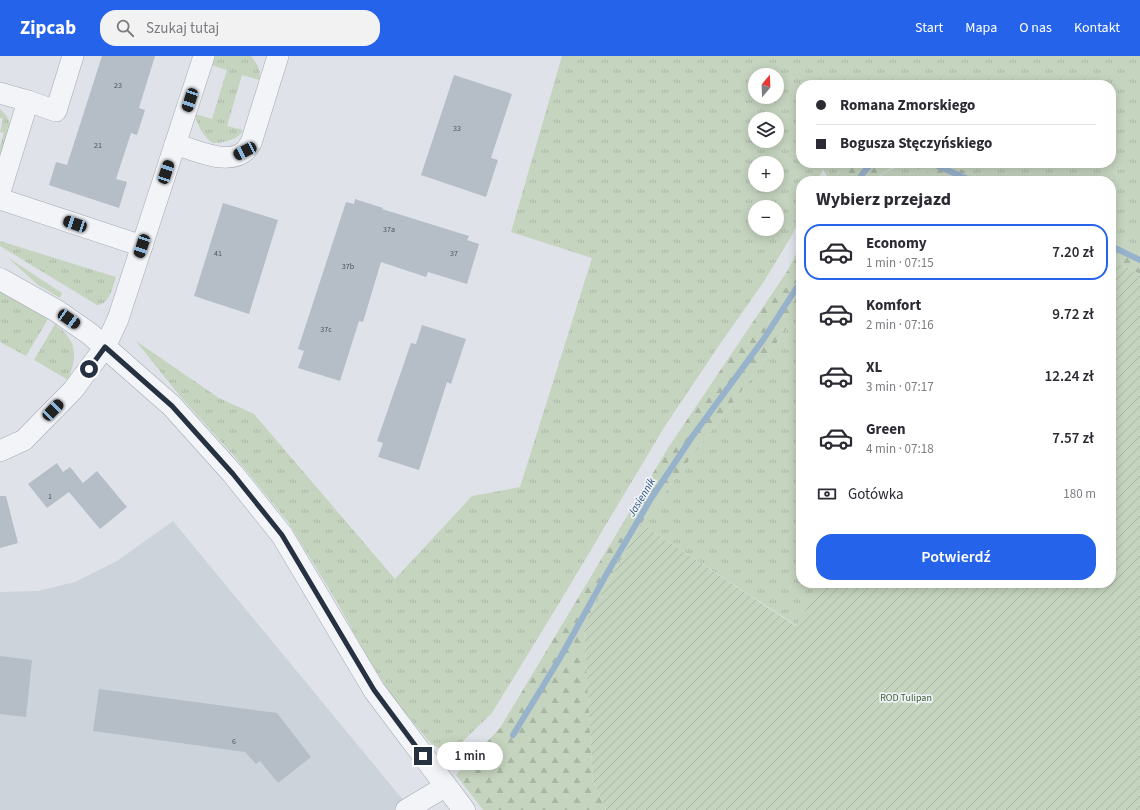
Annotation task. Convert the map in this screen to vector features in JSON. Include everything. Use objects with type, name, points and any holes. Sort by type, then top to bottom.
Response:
[{"type":"street","points":[[0,93],[56,111],[73,56]]},
{"type":"street","points":[[0,452],[24,440],[73,390],[105,347],[118,319],[204,56]]},
{"type":"street","points":[[175,144],[216,156],[226,157],[245,151],[251,143],[278,56]]},
{"type":"street","points":[[0,192],[28,101]]},
{"type":"street","points":[[0,199],[142,246]]},
{"type":"street","points":[[0,279],[57,311],[90,334],[172,406],[233,474],[282,535],[374,690],[464,810]]},
{"type":"street","points":[[406,810],[446,786]]},
{"type":"shaded area","points":[[173,521],[412,810],[0,810],[0,592],[38,591],[75,582],[117,561]]},
{"type":"green space","points":[[216,56],[251,56],[258,67],[260,76],[259,80],[242,75],[227,126],[243,130],[241,133],[234,139],[212,143],[201,130],[195,114],[212,119],[227,70],[211,65],[213,58]]},
{"type":"green space","points":[[562,56],[1140,56],[1140,256],[1116,244],[1116,176],[975,176],[959,168],[1116,168],[1116,80],[796,80],[796,168],[841,168],[837,176],[827,176],[823,169],[820,176],[796,176],[796,227],[792,235],[763,283],[665,426],[492,713],[461,743],[451,749],[440,748],[432,745],[394,699],[369,660],[334,597],[288,522],[235,457],[179,395],[136,341],[219,398],[254,414],[395,579],[472,496],[520,487],[592,258],[511,232]]},
{"type":"green space","points":[[0,109],[10,123],[11,131],[9,147],[0,172],[0,146],[4,133],[0,132],[3,119],[0,118]]},
{"type":"green space","points":[[841,168],[891,168],[879,176],[837,176]]},
{"type":"green space","points":[[915,168],[936,176],[881,176],[885,172],[893,169]]},
{"type":"green space","points":[[915,168],[959,168],[975,176],[936,176]]},
{"type":"green space","points":[[0,241],[116,277],[108,299],[97,305],[0,246]]},
{"type":"green space","points":[[1116,244],[1140,256],[1140,274],[1116,262]]},
{"type":"green space","points":[[796,254],[796,314],[767,357],[641,524],[584,625],[593,781],[606,810],[483,810],[456,775],[500,728],[668,448],[788,270]]},
{"type":"green space","points":[[7,257],[62,293],[60,298],[38,285]]},
{"type":"green space","name":"ROD Tulipan","points":[[1116,262],[1140,274],[1140,810],[606,810],[593,781],[584,625],[641,524],[796,626],[820,588],[1116,588]]},
{"type":"green space","points":[[0,291],[48,319],[26,356],[0,342]]},
{"type":"green space","points":[[796,314],[796,588],[820,588],[797,626],[641,524],[767,357]]},
{"type":"green space","points":[[55,324],[68,336],[74,349],[73,363],[68,380],[34,360]]},
{"type":"building","points":[[102,56],[155,56],[139,108],[145,110],[137,135],[131,133],[116,179],[127,182],[119,208],[49,185],[56,162],[67,165]]},
{"type":"building","points":[[454,75],[512,94],[491,158],[498,160],[486,197],[421,175]]},
{"type":"building","points":[[355,199],[469,236],[467,240],[479,244],[467,284],[428,272],[426,277],[381,262],[363,322],[359,321],[340,381],[298,368],[304,351],[298,349],[346,202],[354,204]]},
{"type":"building","points":[[223,203],[278,220],[249,314],[194,296]]},
{"type":"building","points":[[422,325],[466,339],[451,384],[447,382],[419,470],[378,457],[383,443],[377,441],[411,343],[416,344]]},
{"type":"building","points":[[57,463],[63,472],[70,467],[83,483],[97,471],[127,507],[100,529],[69,492],[47,508],[28,484]]},
{"type":"building","points":[[0,496],[6,496],[18,543],[0,548]]},
{"type":"building","points":[[0,656],[32,660],[26,717],[0,714]]},
{"type":"building","points":[[99,689],[277,713],[311,757],[278,783],[260,761],[256,764],[245,752],[93,731]]},
{"type":"waterway","name":"Jasiennik","points":[[861,176],[868,168]]},
{"type":"waterway","name":"Jasiennik","points":[[942,168],[961,176]]},
{"type":"waterway","name":"Jasiennik","points":[[1116,248],[1140,260]]},
{"type":"waterway","name":"Jasiennik","points":[[513,735],[560,658],[606,575],[652,497],[692,437],[763,340],[796,289]]},
{"type":"route","points":[[89,369],[105,347],[172,406],[233,474],[282,535],[374,690],[423,756]]}]
